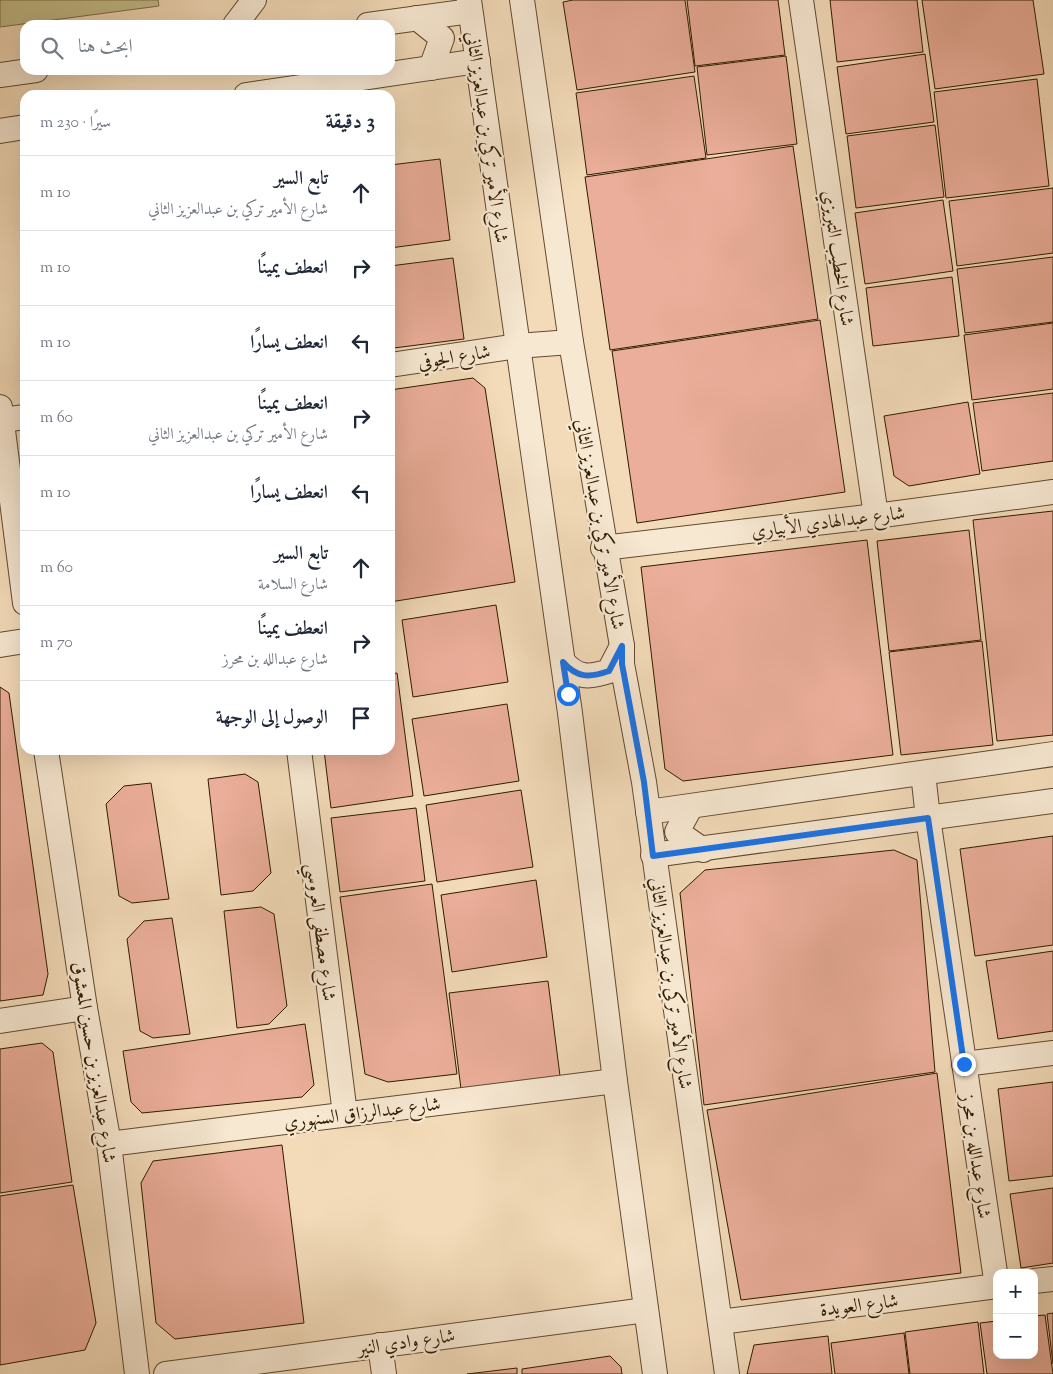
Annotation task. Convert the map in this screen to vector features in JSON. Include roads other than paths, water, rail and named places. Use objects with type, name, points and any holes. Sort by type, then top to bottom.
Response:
[{"type":"street","points":[[239,20],[254,0]]},
{"type":"street","name":"شارع الأمير تركي بن عبدالعزيز الثاني","points":[[522,0],[571,342],[604,548],[622,646],[622,664],[644,782],[727,1374]]},
{"type":"street","name":"شارع الخطيب التبريزي","points":[[801,0],[876,516]]},
{"type":"street","points":[[395,21],[470,6]]},
{"type":"street","name":"شارع الأمير تركي بن عبدالعزيز الثاني","points":[[470,6],[563,662],[615,1081],[655,1374]]},
{"type":"street","points":[[417,18],[442,38],[432,68]]},
{"type":"street","points":[[395,73],[478,61]]},
{"type":"street","points":[[0,75],[20,72]]},
{"type":"street","points":[[280,90],[384,75]]},
{"type":"street","points":[[0,131],[20,128]]},
{"type":"street","name":"شارع الجوفي","points":[[395,364],[517,346],[571,342]]},
{"type":"street","points":[[9,415],[20,544]]},
{"type":"street","name":"شارع عبدالهادي الأبياري","points":[[604,548],[876,516],[1053,492]]},
{"type":"street","points":[[0,645],[20,642]]},
{"type":"street","points":[[563,662],[577,675],[588,677],[597,675],[609,671],[622,646]]},
{"type":"street","points":[[648,812],[690,808],[1053,754]]},
{"type":"street","name":"شارع عبدالعزيز بن حسين المعشوق","points":[[47,755],[85,1008],[109,1144],[137,1374]]},
{"type":"street","name":"شارع مصطفى العروسي","points":[[300,755],[345,1114]]},
{"type":"street","name":"شارع عبدالله بن محرز","points":[[923,773],[994,1269]]},
{"type":"street","points":[[653,856],[1053,801]]},
{"type":"street","points":[[690,808],[677,832],[703,850]]},
{"type":"street","points":[[0,1021],[85,1008]]},
{"type":"street","points":[[964,1064],[1053,1053]]},
{"type":"street","name":"شارع عبدالرزاق السنهوري","points":[[109,1144],[615,1081]]},
{"type":"street","points":[[1038,1281],[1053,1279]]},
{"type":"street","name":"شارع العويدة","points":[[720,1322],[993,1287]]},
{"type":"street","name":"شارع وادي النير","points":[[166,1374],[646,1310]]},
{"type":"street","points":[[380,1345],[384,1374]]}]
